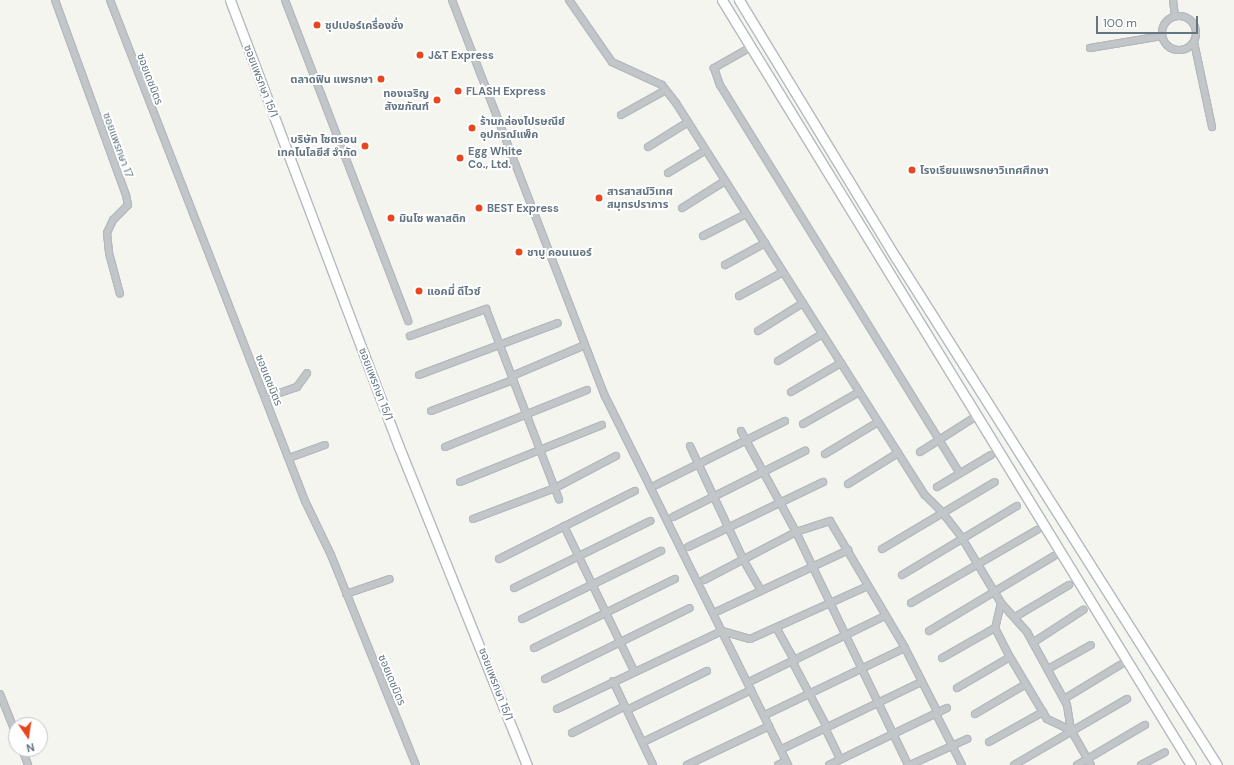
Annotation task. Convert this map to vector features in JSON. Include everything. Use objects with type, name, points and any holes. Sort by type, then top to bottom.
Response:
[{"type":"street","name":"ซอยแพรกษา 17","points":[[55,0],[128,204],[113,220],[108,233],[108,253],[120,294]]},
{"type":"street","name":"ซอยเดชมิตร","points":[[110,0],[265,398],[416,765]]},
{"type":"street","name":"ซอยแพรกษา 15/1","points":[[230,0],[399,447],[527,765]]},
{"type":"street","points":[[285,0],[408,321]]},
{"type":"street","points":[[452,0],[605,396],[787,763],[778,765]]},
{"type":"street","points":[[569,0],[612,62],[662,85],[688,122],[930,502],[942,512],[962,538],[1001,603],[1034,642],[1064,699],[1069,712],[1071,730],[1091,765]]},
{"type":"street","points":[[722,0],[1190,765]]},
{"type":"street","points":[[739,0],[896,258],[1217,765]]},
{"type":"street","points":[[1173,0],[1175,16]]},
{"type":"street","points":[[1194,42],[1187,48],[1176,50],[1166,45],[1162,36],[1164,23],[1175,16],[1185,16],[1194,23],[1196,34],[1194,42],[1212,127]]},
{"type":"street","points":[[1090,48],[1162,36]]},
{"type":"street","points":[[751,47],[714,68],[720,85],[940,438],[960,473]]},
{"type":"street","points":[[621,116],[666,90]]},
{"type":"street","points":[[648,147],[688,122]]},
{"type":"street","points":[[668,173],[706,150]]},
{"type":"street","points":[[682,208],[725,181]]},
{"type":"street","points":[[703,236],[746,214]]},
{"type":"street","points":[[725,265],[765,243]]},
{"type":"street","points":[[739,296],[783,272]]},
{"type":"street","points":[[758,331],[803,303]]},
{"type":"street","points":[[410,336],[486,309],[559,499]]},
{"type":"street","points":[[419,375],[558,323]]},
{"type":"street","points":[[778,360],[822,334]]},
{"type":"street","points":[[431,411],[512,378],[585,345]]},
{"type":"street","points":[[791,392],[841,363]]},
{"type":"street","points":[[265,398],[297,387],[307,374]]},
{"type":"street","points":[[445,447],[527,416],[587,390]]},
{"type":"street","points":[[803,424],[860,392]]},
{"type":"street","points":[[920,452],[972,419]]},
{"type":"street","points":[[656,485],[785,421]]},
{"type":"street","points":[[825,454],[878,422]]},
{"type":"street","points":[[460,482],[602,425]]},
{"type":"street","points":[[741,431],[764,470],[796,532],[829,603],[863,668],[892,734],[909,765],[967,739]]},
{"type":"street","points":[[289,458],[325,445]]},
{"type":"street","points":[[690,446],[728,528],[761,591]]},
{"type":"street","points":[[673,516],[805,451]]},
{"type":"street","points":[[848,484],[898,453]]},
{"type":"street","points":[[937,487],[991,455]]},
{"type":"street","points":[[473,519],[554,488],[616,456]]},
{"type":"street","points":[[688,547],[823,482]]},
{"type":"street","points":[[882,549],[942,512],[995,482]]},
{"type":"street","points":[[499,559],[635,491]]},
{"type":"street","points":[[902,575],[1017,506]]},
{"type":"street","points":[[514,588],[578,555],[650,521]]},
{"type":"street","points":[[704,580],[796,532],[830,521],[848,550],[884,616],[906,648],[922,677],[921,682],[962,765]]},
{"type":"street","points":[[564,526],[634,672]]},
{"type":"street","points":[[911,603],[1037,530]]},
{"type":"street","points":[[718,611],[848,550]]},
{"type":"street","points":[[522,619],[661,551]]},
{"type":"street","points":[[929,631],[995,594],[1054,556]]},
{"type":"street","points":[[346,594],[390,579]]},
{"type":"street","points":[[534,648],[675,579]]},
{"type":"street","points":[[1014,617],[1069,584]]},
{"type":"street","points":[[557,709],[613,681],[722,631],[750,639],[777,629],[829,603],[868,586]]},
{"type":"street","points":[[1001,603],[995,628],[1010,657],[1050,722],[1071,730]]},
{"type":"street","points":[[545,679],[690,608]]},
{"type":"street","points":[[1034,642],[1083,610]]},
{"type":"street","points":[[752,681],[884,616]]},
{"type":"street","points":[[942,658],[995,628]]},
{"type":"street","points":[[777,629],[808,694],[826,727],[840,759]]},
{"type":"street","points":[[1048,669],[1091,645]]},
{"type":"street","points":[[767,714],[906,648]]},
{"type":"street","points":[[957,688],[1010,657]]},
{"type":"street","points":[[1064,699],[1120,665]]},
{"type":"street","points":[[572,733],[707,671]]},
{"type":"street","points":[[613,681],[653,765]]},
{"type":"street","points":[[784,748],[921,682]]},
{"type":"street","points":[[975,714],[1026,684]]},
{"type":"street","points":[[643,742],[751,690]]},
{"type":"street","points":[[0,694],[9,717]]},
{"type":"street","points":[[1014,765],[1071,730],[1126,699]]},
{"type":"street","points":[[829,765],[947,708]]},
{"type":"street","points":[[989,742],[1043,712]]},
{"type":"street","points":[[1077,765],[1145,725]]},
{"type":"street","points":[[687,765],[769,726]]},
{"type":"street","points":[[1141,765],[1165,752]]},
{"type":"place","name":"ซุปเปอร์เครื่องชั่ง","points":[[317,25]]},
{"type":"place","name":"J&T Express","points":[[420,55]]},
{"type":"place","name":"ตลาดฟิน แพรกษา","points":[[381,79]]},
{"type":"place","name":"FLASH Express","points":[[458,91]]},
{"type":"place","name":"ทองเจริญ สังฆภัณฑ์","points":[[437,100]]},
{"type":"place","name":"ร้านกล่องไปรษณีย์ อุปกรณ์แพ็ค","points":[[472,128]]},
{"type":"place","name":"บริษัท ไซตรอน เทคโนโลยีส์ จำกัด","points":[[365,146]]},
{"type":"place","name":"Egg White Co., Ltd.","points":[[460,158]]},
{"type":"place","name":"โรงเรียนแพรกษาวิเทศศึกษา","points":[[912,170]]},
{"type":"place","name":"สารสาสน์วิเทศ สมุทรปราการ","points":[[599,198]]},
{"type":"place","name":"BEST Express","points":[[479,208]]},
{"type":"place","name":"มินโซ พลาสติก","points":[[391,218]]},
{"type":"place","name":"ชาบู คอนเนอร์","points":[[519,252]]},
{"type":"place","name":"แอคมี่ ดีไวซ์","points":[[419,291]]}]
